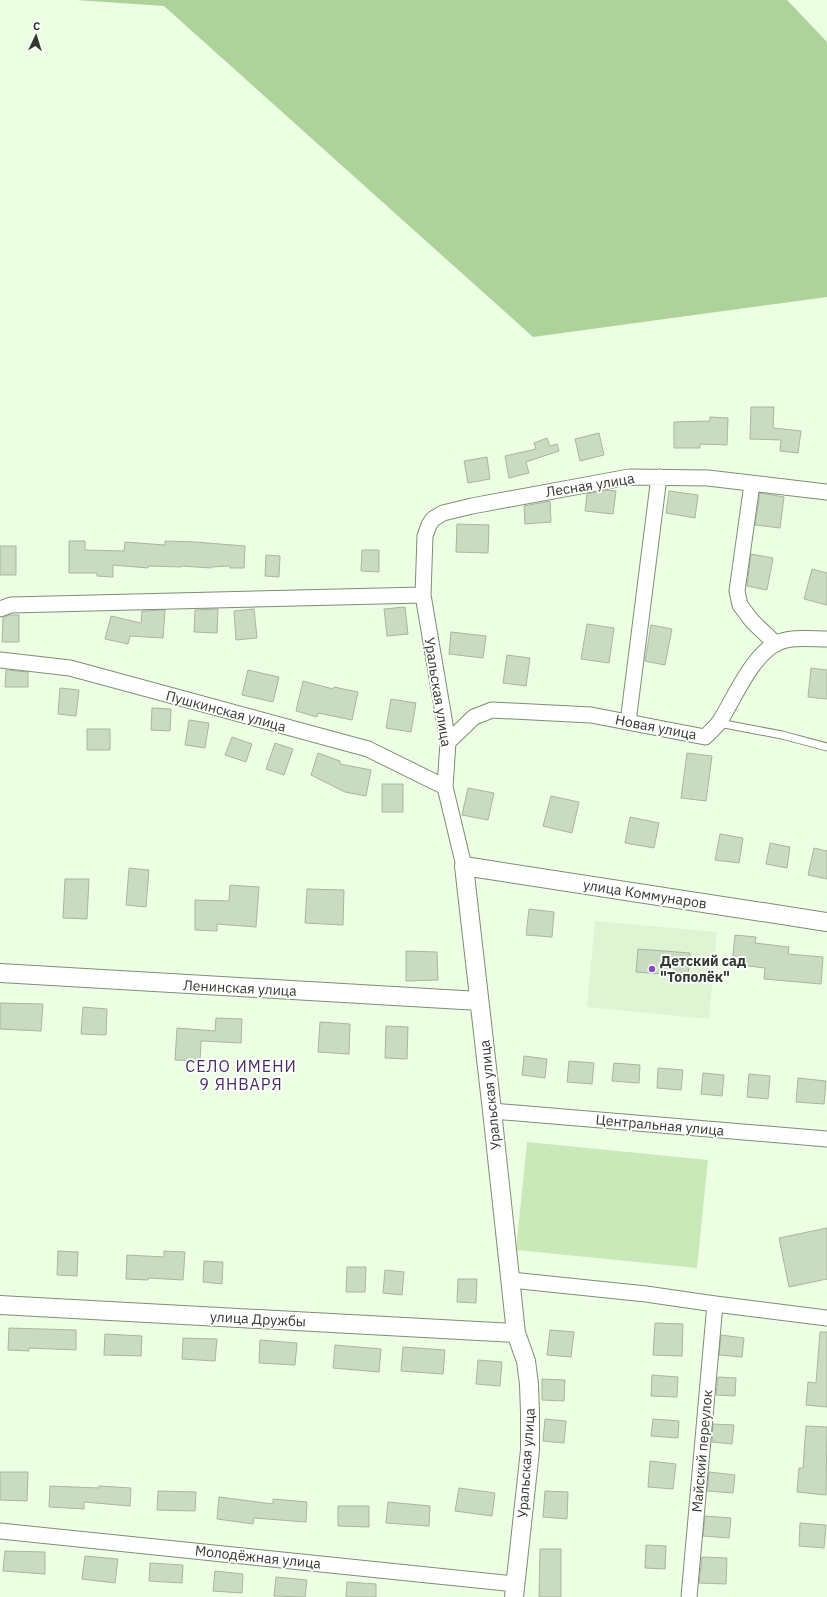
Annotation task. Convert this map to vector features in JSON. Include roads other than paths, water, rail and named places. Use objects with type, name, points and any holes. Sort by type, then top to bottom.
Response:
[{"type":"street","name":"Лесная улица","points":[[423,595],[425,536],[433,519],[443,513],[472,506],[629,477],[708,478],[827,492]]},
{"type":"street","points":[[628,722],[659,477]]},
{"type":"street","points":[[752,484],[737,591],[740,605],[752,621],[776,644]]},
{"type":"street","points":[[0,609],[11,605],[423,595]]},
{"type":"street","name":"Уральская улица","points":[[423,595],[448,742],[445,787],[464,866],[516,1333],[526,1361],[529,1384],[530,1450],[515,1591]]},
{"type":"street","name":"Новая улица","points":[[448,742],[474,717],[492,710],[591,715],[705,737],[719,723],[736,690],[759,658],[776,644],[793,639],[827,639]]},
{"type":"street","name":"Пушкинская улица","points":[[0,660],[70,668],[368,749],[445,787]]},
{"type":"street","name":"улица Коммунаров","points":[[464,866],[827,922]]},
{"type":"street","name":"Ленинская улица","points":[[0,973],[479,1002]]},
{"type":"street","name":"Центральная улица","points":[[492,1111],[827,1139]]},
{"type":"street","points":[[511,1280],[646,1294],[827,1318]]},
{"type":"street","name":"Майский переулок","points":[[689,1597],[715,1304]]},
{"type":"street","name":"улица Дружбы","points":[[0,1305],[516,1333]]},
{"type":"street","name":"Молодёжная улица","points":[[0,1530],[515,1591]]},
{"type":"lane","points":[[719,723],[782,735],[827,747]]},
{"type":"place","name":"Детский сад \"Тополёк\"","points":[[652,969]]},
{"type":"district","name":"СЕЛО ИМЕНИ 9 ЯНВАРЯ","points":[[241,1075]]}]
